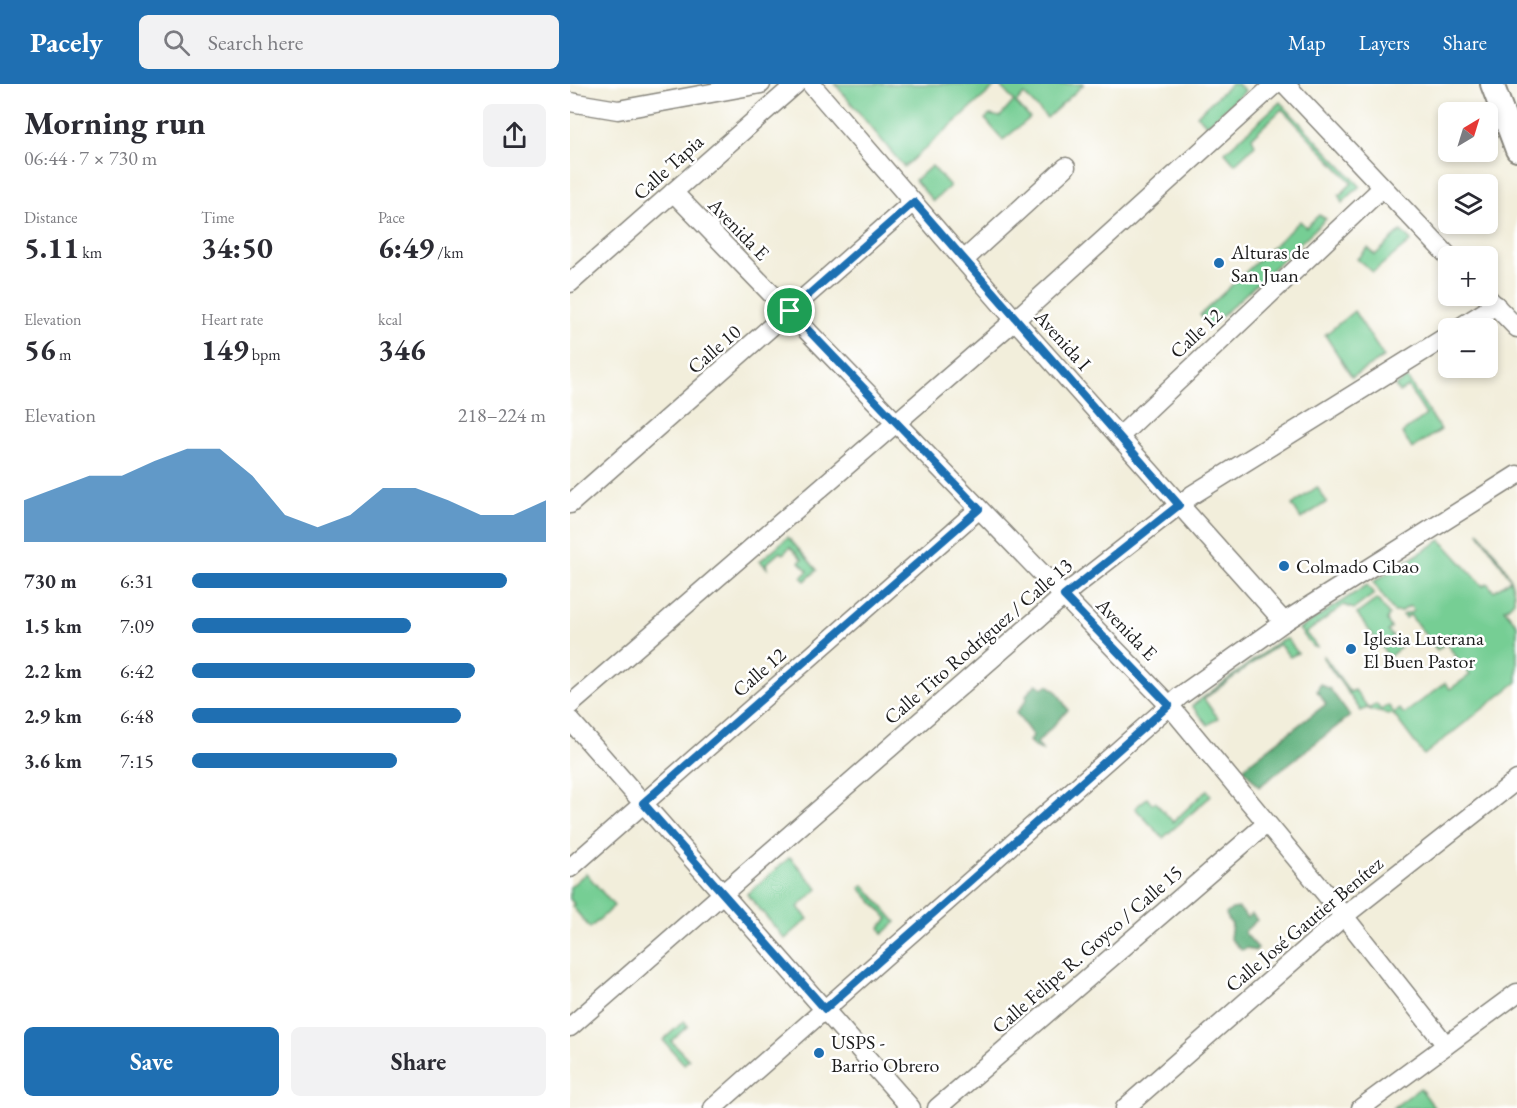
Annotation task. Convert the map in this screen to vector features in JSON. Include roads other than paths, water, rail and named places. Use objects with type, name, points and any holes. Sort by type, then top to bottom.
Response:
[{"type":"street","points":[[570,102],[618,110],[760,84]]},
{"type":"street","name":"Calle Tapia","points":[[570,283],[795,84]]},
{"type":"street","name":"Avenida I","points":[[811,84],[1015,320],[1284,622]]},
{"type":"street","points":[[570,705],[895,421],[1015,320],[1275,84]]},
{"type":"street","points":[[1284,84],[1438,246]]},
{"type":"street","points":[[1492,84],[1517,150]]},
{"type":"street","points":[[964,260],[1066,167]]},
{"type":"street","name":"Calle 12","points":[[1119,437],[1382,188]]},
{"type":"street","name":"Avenida E","points":[[673,192],[1169,705],[1344,916],[1446,1045]]},
{"type":"street","name":"Calle 10","points":[[570,504],[914,202]]},
{"type":"street","points":[[1470,318],[1484,306]]},
{"type":"street","points":[[1497,306],[1517,328]]},
{"type":"street","name":"Calle Tito Rodríguez / Calle 13","points":[[570,1027],[1064,596],[1179,505],[1438,341]]},
{"type":"street","points":[[713,1108],[1169,705],[1284,622],[1517,475]]},
{"type":"street","name":"Calle 12","points":[[570,868],[979,509]]},
{"type":"street","points":[[570,720],[910,1108]]},
{"type":"street","name":"Calle José Gautier Benítez","points":[[1125,1108],[1344,916],[1517,780]]},
{"type":"street","name":"Calle Felipe R. Goyco / Calle 15","points":[[937,1108],[1266,824]]},
{"type":"street","points":[[1361,1108],[1517,993]]},
{"type":"place","name":"Alturas de San Juan","points":[[1219,263]]},
{"type":"place","name":"Colmado Cibao","points":[[1284,566]]},
{"type":"place","name":"Iglesia Luterana El Buen Pastor","points":[[1351,649]]},
{"type":"place","name":"USPS - Barrio Obrero","points":[[819,1053]]}]
